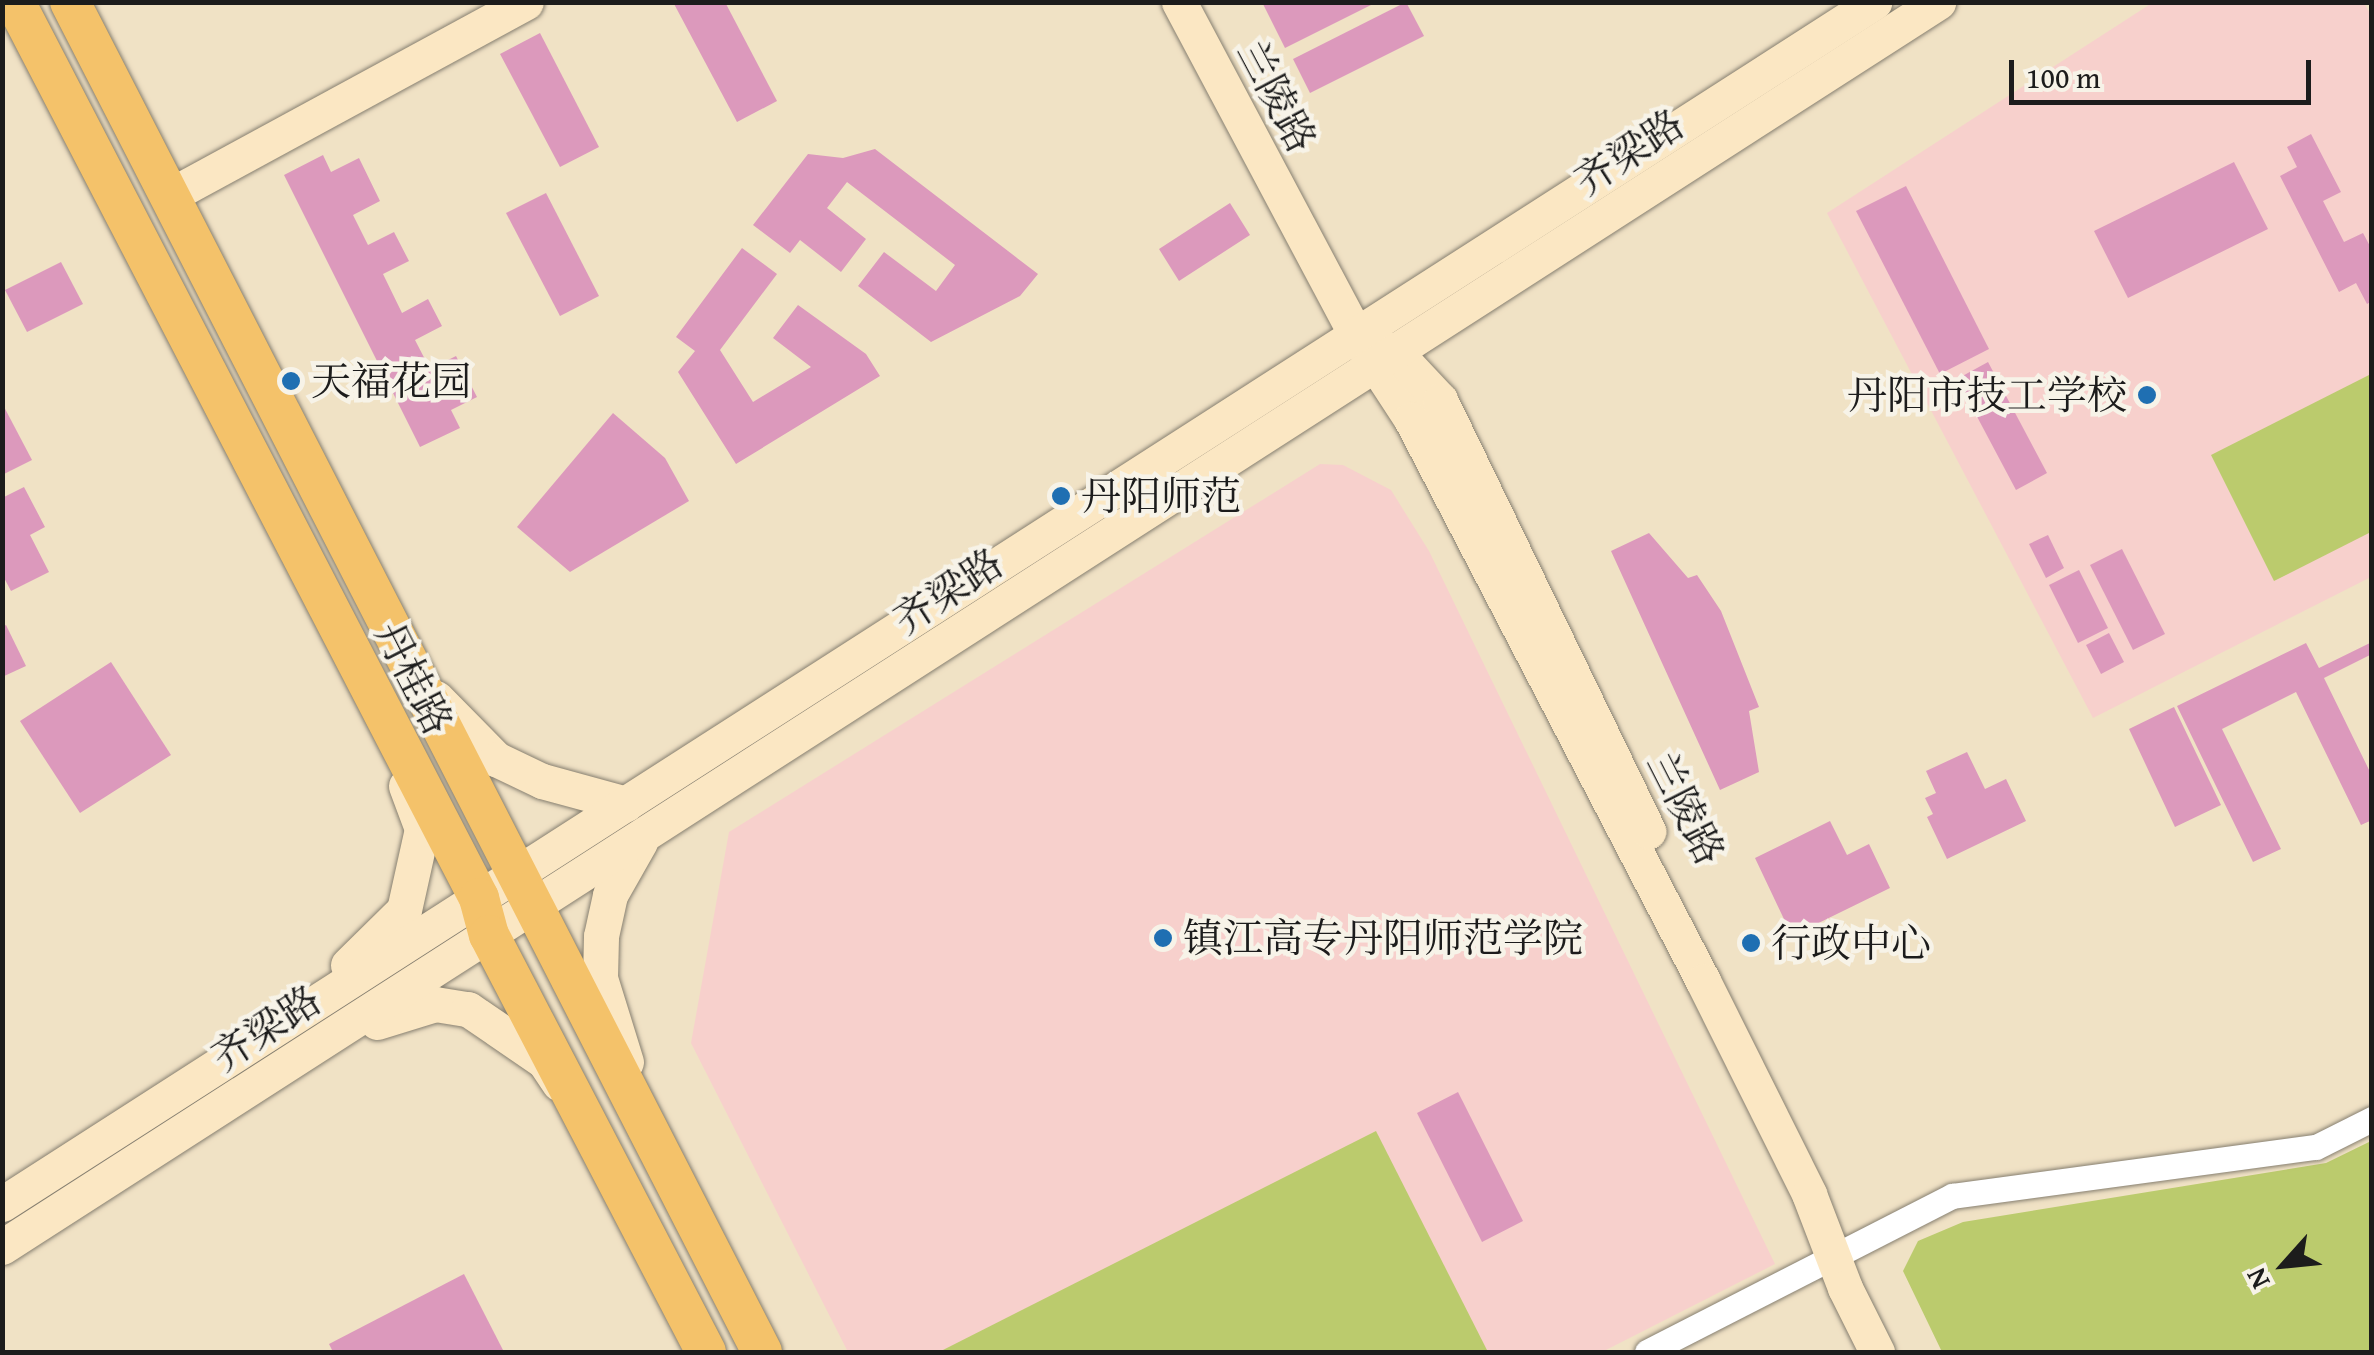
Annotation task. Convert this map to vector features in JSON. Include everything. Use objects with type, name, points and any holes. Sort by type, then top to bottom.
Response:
[{"type":"main road","name":"丹桂路","points":[[15,2],[706,1352]]},
{"type":"main road","name":"丹桂路","points":[[70,2],[762,1352]]},
{"type":"main road","points":[[168,196],[526,2]]},
{"type":"main road","name":"兰陵路","points":[[1180,2],[1356,335],[1386,360],[1411,418],[1809,1194],[1903,1352]]},
{"type":"main road","name":"齐梁路","points":[[524,892],[626,804],[1874,2]]},
{"type":"main road","name":"齐梁路","points":[[2,1204],[321,1000],[484,917],[524,892],[641,839],[1938,2]]},
{"type":"main road","points":[[406,663],[461,728],[496,760],[542,781],[626,804]]},
{"type":"main road","points":[[321,1000],[354,958],[404,910],[422,828],[368,687]]},
{"type":"main road","points":[[639,1112],[600,978],[602,936],[610,895],[641,839]]},
{"type":"main road","name":"齐梁路","points":[[2,1247],[333,1036],[484,917]]},
{"type":"main road","points":[[333,1036],[435,1004],[468,1009],[544,1061],[585,1119]]},
{"type":"main road","name":"兰陵路","points":[[1844,1251],[1877,1352]]},
{"type":"street","points":[[1648,1352],[1952,1196],[2316,1148],[2372,1119]]},
{"type":"shaded area","name":"丹阳市技工学校","points":[[2152,3],[2364,3],[2372,17],[2371,577],[2093,718],[1827,213]]},
{"type":"shaded area","name":"镇江高专丹阳师范学院","points":[[1320,464],[1343,465],[1391,490],[1429,551],[1775,1264],[1602,1352],[848,1352],[691,1043],[729,832]]},
{"type":"green space","points":[[2371,374],[2371,532],[2274,581],[2211,455]]},
{"type":"green space","points":[[1376,1131],[1488,1352],[939,1352]]},
{"type":"green space","points":[[2371,1141],[2371,1352],[1942,1352],[1903,1271],[1918,1241],[1963,1222],[2326,1163]]},
{"type":"building","points":[[673,2],[725,2],[777,101],[737,122]]},
{"type":"building","points":[[1262,2],[1377,2],[1285,48]]},
{"type":"building","points":[[1406,2],[1424,36],[1310,93],[1293,59]]},
{"type":"building","points":[[540,33],[599,147],[560,167],[500,54]]},
{"type":"building","points":[[2311,134],[2341,192],[2323,201],[2344,242],[2363,233],[2372,250],[2372,301],[2367,304],[2356,283],[2339,292],[2280,176],[2297,167],[2287,147]]},
{"type":"building","points":[[875,149],[1038,274],[1020,296],[931,342],[858,286],[884,252],[936,291],[955,265],[847,182],[827,208],[866,239],[841,272],[800,240],[790,253],[753,225],[808,154],[843,158]]},
{"type":"building","points":[[323,155],[331,172],[359,158],[380,201],[353,215],[368,245],[394,232],[409,261],[383,274],[402,313],[428,299],[442,326],[415,340],[430,369],[456,356],[477,397],[451,410],[460,428],[420,447],[284,175]]},
{"type":"building","points":[[2234,162],[2268,229],[2128,298],[2094,231]]},
{"type":"building","points":[[1906,186],[1989,349],[1940,374],[1856,211]]},
{"type":"building","points":[[546,193],[599,296],[560,316],[506,213]]},
{"type":"building","points":[[1230,203],[1250,235],[1179,281],[1159,249]]},
{"type":"building","points":[[742,248],[777,274],[720,350],[753,402],[811,367],[773,338],[798,305],[866,354],[880,376],[736,464],[678,372],[695,351],[676,337]]},
{"type":"building","points":[[61,262],[83,304],[27,332],[5,290]]},
{"type":"building","points":[[1988,362],[2047,473],[2016,490],[1957,379]]},
{"type":"building","points":[[2,403],[32,460],[2,475]]},
{"type":"building","points":[[613,413],[665,458],[689,501],[570,572],[517,527]]},
{"type":"building","points":[[24,487],[45,527],[30,535],[49,572],[11,591],[2,574],[2,498]]},
{"type":"building","points":[[1649,533],[1688,578],[1697,575],[1721,611],[1759,707],[1749,711],[1759,772],[1720,790],[1611,551]]},
{"type":"building","points":[[2048,535],[2064,568],[2046,578],[2029,544]]},
{"type":"building","points":[[2122,549],[2165,634],[2133,650],[2090,565]]},
{"type":"building","points":[[2079,570],[2108,628],[2078,643],[2049,585]]},
{"type":"building","points":[[6,625],[26,666],[2,677],[2,627]]},
{"type":"building","points":[[2109,633],[2124,662],[2101,674],[2086,645]]},
{"type":"building","points":[[2372,642],[2372,654],[2324,678],[2372,776],[2372,820],[2361,825],[2296,692],[2222,729],[2281,849],[2253,862],[2177,706],[2306,643],[2319,668]]},
{"type":"building","points":[[111,662],[171,755],[80,813],[20,721]]},
{"type":"building","points":[[2174,707],[2221,805],[2175,827],[2129,729]]},
{"type":"building","points":[[1967,752],[1985,789],[2006,779],[2026,821],[1947,859],[1927,817],[1933,814],[1925,798],[1936,793],[1926,771]]},
{"type":"building","points":[[1830,821],[1847,855],[1869,844],[1890,888],[1792,936],[1755,858]]},
{"type":"building","points":[[1458,1092],[1523,1221],[1482,1242],[1417,1113]]},
{"type":"building","points":[[464,1274],[504,1352],[333,1352],[329,1344]]},
{"type":"place","name":"天福花园","points":[[291,381]]},
{"type":"place","name":"丹阳市技工学校","points":[[2147,395]]},
{"type":"place","name":"丹阳师范","points":[[1061,496]]},
{"type":"place","name":"镇江高专丹阳师范学院","points":[[1163,938]]},
{"type":"place","name":"行政中心","points":[[1751,943]]}]
